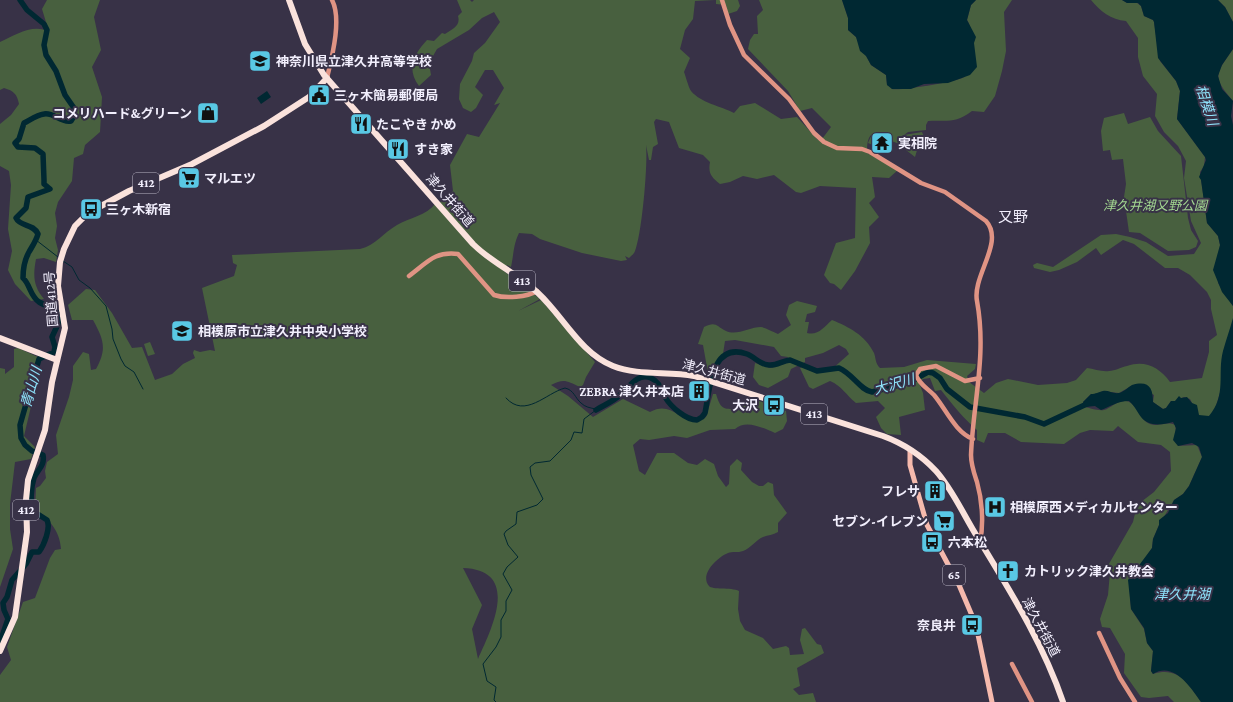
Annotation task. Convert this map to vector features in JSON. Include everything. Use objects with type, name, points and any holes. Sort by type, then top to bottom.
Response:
[{"type":"highway","points":[[289,0],[305,44],[327,78]]},
{"type":"highway","name":"津久井街道","points":[[327,78],[473,244],[537,292],[585,347],[602,361],[629,370],[671,372],[709,380],[883,436],[910,450],[926,461],[940,476],[1035,636],[1064,702]]},
{"type":"highway","name":"国道412号","points":[[0,651],[15,617],[26,532],[26,500],[28,480],[47,420],[52,382],[65,328],[58,286],[60,262],[64,249],[81,218],[129,190],[192,164],[264,126],[309,97],[327,78]]},
{"type":"highway","points":[[0,338],[57,360]]},
{"type":"main road","name":"65","points":[[910,450],[910,465],[927,525],[959,585],[976,625],[992,702]]},
{"type":"street","points":[[327,78],[336,19],[335,7],[332,0]]},
{"type":"street","points":[[722,0],[732,31],[744,55],[789,99],[820,138],[837,148],[862,149],[870,152],[921,183],[945,192],[986,221],[991,228],[992,242],[976,290],[980,317],[980,379],[973,439],[972,465],[979,491],[982,523],[980,542]]},
{"type":"street","points":[[409,276],[436,256],[446,253],[458,254],[494,295],[502,297],[525,295],[537,292]]},
{"type":"street","points":[[973,439],[950,418],[933,395],[918,381],[916,375],[920,369],[936,366],[965,381],[980,379]]},
{"type":"street","points":[[1099,634],[1120,678],[1135,702]]},
{"type":"street","points":[[1012,664],[1032,702]]},
{"type":"green space","points":[[47,0],[100,0],[94,17],[101,50],[92,67],[102,97],[100,132],[85,145],[83,154],[74,158],[72,181],[58,202],[55,213],[57,226],[55,238],[58,250],[56,262],[44,258],[36,259],[34,270],[36,285],[44,299],[31,301],[15,284],[8,270],[12,251],[8,229],[11,185],[9,171],[0,166],[0,124],[11,115],[19,104],[16,95],[13,92],[4,88],[0,90],[0,42],[18,33],[31,29],[49,32],[42,9]]},
{"type":"green space","points":[[457,0],[470,0],[472,2],[474,0],[715,0],[695,1],[693,19],[685,30],[680,49],[690,58],[684,72],[691,91],[700,99],[734,113],[740,106],[755,103],[781,119],[797,117],[818,140],[822,139],[831,127],[812,108],[800,111],[788,91],[748,49],[750,40],[754,34],[758,34],[757,16],[763,10],[759,0],[842,0],[848,18],[848,30],[856,37],[871,65],[886,75],[887,85],[892,89],[897,89],[940,84],[964,77],[972,66],[974,49],[972,33],[967,20],[971,5],[976,0],[1012,0],[1004,12],[1006,51],[1002,71],[995,96],[984,112],[972,111],[956,120],[928,121],[926,130],[908,132],[904,135],[922,132],[929,149],[918,147],[915,157],[897,143],[880,137],[875,146],[868,143],[872,134],[869,138],[867,145],[867,153],[898,170],[889,178],[872,177],[875,197],[869,203],[879,217],[869,227],[870,243],[855,271],[841,290],[834,284],[830,283],[824,275],[836,243],[855,238],[856,188],[820,186],[801,193],[796,192],[774,175],[757,179],[743,176],[730,182],[720,184],[711,174],[709,169],[710,162],[703,155],[679,148],[669,122],[656,119],[654,122],[658,144],[653,147],[651,160],[649,160],[646,145],[646,167],[642,215],[638,242],[632,255],[629,258],[625,256],[627,260],[621,261],[582,253],[540,239],[532,234],[519,233],[511,267],[507,265],[505,272],[540,299],[518,311],[541,300],[595,362],[583,385],[580,387],[566,381],[551,385],[568,396],[593,417],[623,399],[650,412],[658,409],[666,409],[690,420],[698,420],[706,417],[713,394],[716,394],[719,403],[723,408],[739,409],[751,398],[786,411],[787,421],[783,429],[775,433],[755,425],[744,425],[735,429],[710,430],[687,438],[674,436],[649,440],[640,439],[633,445],[639,471],[645,475],[657,453],[674,453],[688,463],[697,465],[705,459],[714,464],[718,476],[726,487],[729,484],[730,466],[737,459],[742,463],[741,470],[752,482],[759,486],[763,486],[768,482],[773,484],[774,495],[787,513],[778,523],[778,532],[760,538],[749,548],[743,551],[730,552],[719,558],[711,566],[706,576],[709,586],[711,587],[739,591],[738,609],[740,621],[745,630],[763,638],[773,649],[786,646],[789,648],[790,655],[804,654],[800,640],[802,629],[805,628],[817,644],[821,645],[824,653],[797,668],[800,686],[793,689],[799,695],[813,693],[816,702],[0,702],[0,675],[11,660],[7,647],[23,602],[35,598],[50,558],[55,550],[61,549],[53,526],[35,509],[36,488],[40,486],[46,478],[45,471],[47,462],[58,454],[56,435],[69,397],[73,380],[73,366],[83,352],[89,354],[91,370],[96,369],[102,356],[102,339],[93,320],[72,320],[68,305],[86,289],[95,290],[112,313],[132,348],[142,347],[155,380],[172,374],[183,364],[195,358],[193,353],[194,350],[200,352],[210,350],[215,351],[202,288],[234,276],[237,265],[233,263],[232,255],[360,249],[371,245],[397,225],[423,214],[435,204],[437,205],[453,191],[450,165],[467,134],[479,137],[500,103],[494,105],[504,88],[493,70],[485,70],[475,87],[483,95],[476,108],[471,112],[463,108],[459,99],[460,84],[472,61],[474,53],[485,43],[500,22],[494,12],[482,18],[469,30],[437,49],[429,63],[431,75],[419,86],[415,80],[412,68],[418,51],[427,40],[434,41],[442,33],[445,34],[455,27],[459,19],[458,16],[462,12]],"holes":[[[463,568],[481,571],[492,579],[497,589],[498,603],[490,632],[478,659],[472,629],[482,605]]]},
{"type":"green space","points":[[716,0],[738,0],[740,6],[737,11],[728,14],[726,5],[716,4]]},
{"type":"green space","points":[[1091,0],[1122,0],[1127,3],[1137,3],[1141,6],[1144,16],[1153,20],[1154,22],[1160,61],[1176,81],[1180,91],[1177,119],[1205,157],[1204,166],[1200,172],[1207,223],[1218,236],[1220,245],[1218,283],[1233,306],[1233,320],[1222,360],[1222,386],[1214,412],[1209,416],[1199,416],[1190,399],[1184,397],[1171,401],[1166,408],[1163,409],[1153,402],[1154,395],[1133,385],[1119,393],[1103,391],[1097,394],[1091,394],[1083,402],[1085,407],[1104,410],[1123,401],[1130,402],[1146,422],[1153,425],[1175,425],[1178,446],[1197,445],[1202,457],[1189,486],[1183,494],[1174,500],[1159,525],[1153,539],[1152,548],[1129,582],[1131,609],[1144,629],[1147,643],[1153,651],[1151,671],[1153,674],[1169,672],[1176,674],[1192,688],[1201,702],[1174,702],[1168,696],[1149,698],[1141,697],[1124,673],[1125,654],[1110,628],[1102,627],[1100,619],[1108,595],[1110,572],[1106,569],[1133,522],[1137,505],[1154,492],[1171,471],[1170,452],[1161,445],[1138,442],[1118,426],[1113,431],[1090,430],[1080,433],[1064,444],[1021,442],[1005,433],[988,433],[984,443],[977,440],[977,430],[941,390],[935,391],[930,378],[923,379],[919,383],[923,393],[925,410],[899,417],[901,435],[887,434],[881,428],[876,417],[885,408],[878,401],[856,403],[841,388],[830,381],[813,389],[809,387],[800,368],[807,365],[817,373],[831,370],[849,354],[846,349],[839,345],[823,353],[805,358],[805,362],[791,369],[788,377],[768,388],[759,385],[753,377],[755,363],[770,368],[784,364],[788,357],[781,356],[774,347],[735,340],[725,341],[723,354],[708,373],[703,345],[698,344],[704,327],[711,324],[730,332],[739,332],[761,327],[778,334],[791,325],[786,315],[789,305],[797,301],[817,306],[815,312],[807,314],[805,322],[809,322],[807,333],[811,334],[818,332],[832,320],[856,332],[866,341],[874,353],[876,362],[880,368],[904,367],[927,360],[976,364],[975,369],[967,376],[969,382],[984,393],[996,383],[1008,379],[1038,385],[1067,383],[1076,380],[1087,368],[1111,371],[1134,364],[1146,364],[1151,366],[1161,372],[1170,382],[1202,378],[1209,352],[1209,341],[1217,335],[1211,309],[1211,300],[1207,292],[1190,275],[1178,268],[1165,268],[1134,244],[1123,240],[1101,255],[1096,248],[1077,262],[1059,270],[1050,272],[1034,268],[1033,265],[1037,263],[1053,267],[1101,235],[1116,234],[1146,242],[1168,256],[1194,254],[1201,243],[1191,221],[1184,178],[1186,161],[1178,146],[1164,132],[1155,116],[1157,94],[1143,76],[1138,57],[1138,38],[1126,21],[1115,19],[1106,14]]},
{"type":"green space","points":[[1218,0],[1233,0],[1233,22],[1225,7]]},
{"type":"green space","points":[[1233,49],[1233,101],[1226,93],[1218,75],[1222,65]]},
{"type":"green space","name":"津久井湖又野公園","points":[[1124,113],[1128,124],[1150,117],[1158,131],[1181,156],[1188,218],[1191,230],[1198,241],[1196,247],[1189,250],[1168,251],[1140,233],[1129,232],[1124,197],[1126,184],[1123,159],[1112,160],[1110,150],[1103,151],[1101,131],[1104,118]]},
{"type":"green space","points":[[150,342],[155,354],[148,356],[144,344]]},
{"type":"green space","points":[[18,348],[38,357],[30,382],[33,398],[24,436],[35,447],[31,459],[15,462],[10,504],[10,529],[13,549],[0,587],[0,368],[5,369],[5,374],[14,367],[14,349]]},
{"type":"water","points":[[842,0],[976,0],[971,5],[967,20],[976,37],[974,43],[977,67],[970,75],[948,83],[924,84],[911,89],[892,89],[887,85],[886,75],[871,65],[866,56],[860,51],[856,37],[848,30],[848,18]]},
{"type":"water","name":"相模川","points":[[1122,0],[1218,0],[1225,7],[1233,22],[1233,49],[1222,65],[1218,76],[1222,89],[1233,101],[1231,116],[1233,125],[1233,306],[1222,292],[1213,270],[1220,245],[1218,236],[1207,223],[1201,180],[1199,177],[1206,160],[1205,157],[1177,119],[1180,91],[1176,81],[1158,58],[1153,20],[1144,16],[1141,6],[1138,3],[1127,3]]},
{"type":"water","points":[[267,91],[271,97],[261,104],[257,98]]},
{"type":"water","name":"津久井湖","points":[[1233,318],[1233,702],[1201,702],[1187,684],[1175,673],[1161,671],[1153,674],[1151,671],[1153,651],[1147,643],[1144,628],[1131,609],[1128,580],[1152,548],[1153,539],[1159,525],[1159,520],[1168,513],[1174,500],[1183,494],[1189,486],[1202,457],[1199,447],[1192,443],[1178,446],[1173,440],[1176,428],[1173,422],[1151,424],[1141,417],[1129,401],[1117,403],[1101,410],[1095,406],[1085,407],[1083,402],[1091,394],[1101,391],[1119,393],[1123,392],[1132,385],[1146,384],[1151,389],[1153,402],[1163,409],[1166,408],[1171,401],[1175,401],[1179,396],[1181,398],[1187,397],[1192,403],[1197,405],[1199,415],[1209,416],[1215,408],[1220,392],[1221,360]]},
{"type":"waterway","name":"青山川","points":[[0,642],[8,619],[3,603],[7,597],[12,580],[26,564],[32,552],[39,552],[48,532],[47,520],[33,511],[31,499],[34,478],[42,465],[43,455],[32,451],[25,445],[21,438],[20,425],[39,359],[54,352],[55,347],[52,337],[58,324],[59,314],[39,302],[23,278],[26,258],[38,234],[33,228],[20,223],[16,218],[26,208],[28,197],[50,189],[44,184],[43,154],[35,148],[18,147],[15,143],[19,139],[24,123],[36,116],[48,114],[67,121],[71,121],[74,116],[74,108],[65,95],[56,71],[46,55],[44,45],[47,30],[44,24],[27,10],[20,0]]},
{"type":"waterway","points":[[36,240],[58,257]]},
{"type":"waterway","points":[[63,261],[72,267],[79,280],[90,288],[106,306],[113,339],[121,359],[125,366],[134,372],[143,389]]},
{"type":"waterway","name":"大沢川","points":[[596,410],[618,397],[637,379],[646,377],[651,378],[660,386],[665,397],[675,409],[688,418],[697,420],[705,413],[711,380],[719,361],[726,354],[735,352],[747,354],[766,365],[774,365],[790,360],[817,371],[839,368],[868,391],[872,392],[910,382],[928,372],[933,373],[940,378],[947,389],[970,407],[1025,417],[1044,424],[1091,402]]},
{"type":"waterway","name":"大沢川","points":[[506,398],[513,404],[521,406],[528,405],[536,403],[565,388],[570,390],[584,405],[596,409]]},
{"type":"waterway","points":[[496,702],[494,700],[496,687],[487,681],[483,664],[496,647],[501,637],[501,620],[506,611],[506,601],[512,590],[503,574],[507,567],[518,557],[508,545],[504,534],[516,524],[517,512],[537,505],[543,499],[531,475],[530,467],[535,463],[550,461],[571,440],[574,432],[582,433],[584,419],[596,410]]},
{"type":"place","name":"神奈川県立津久井高等学校","points":[[260,61]]},
{"type":"place","name":"三ヶ木簡易郵便局","points":[[319,95]]},
{"type":"place","name":"コメリハード&グリーン","points":[[208,113]]},
{"type":"place","name":"たこやき かめ","points":[[361,124]]},
{"type":"place","name":"実相院","points":[[882,143]]},
{"type":"place","name":"すき家","points":[[398,149]]},
{"type":"place","name":"マルエツ","points":[[189,178]]},
{"type":"place","name":"三ヶ木新宿","points":[[91,209]]},
{"type":"place","name":"相模原市立津久井中央小学校","points":[[182,331]]},
{"type":"place","name":"ZEBRA 津久井本店","points":[[699,391]]},
{"type":"place","name":"大沢","points":[[774,405]]},
{"type":"place","name":"フレサ","points":[[935,491]]},
{"type":"place","name":"相模原西メディカルセンター","points":[[995,507]]},
{"type":"place","name":"セブン-イレブン","points":[[944,521]]},
{"type":"place","name":"六本松","points":[[932,542]]},
{"type":"place","name":"カトリック津久井教会","points":[[1008,571]]},
{"type":"place","name":"奈良井","points":[[972,625]]},
{"type":"district","name":"又野","points":[[1013,217]]}]
